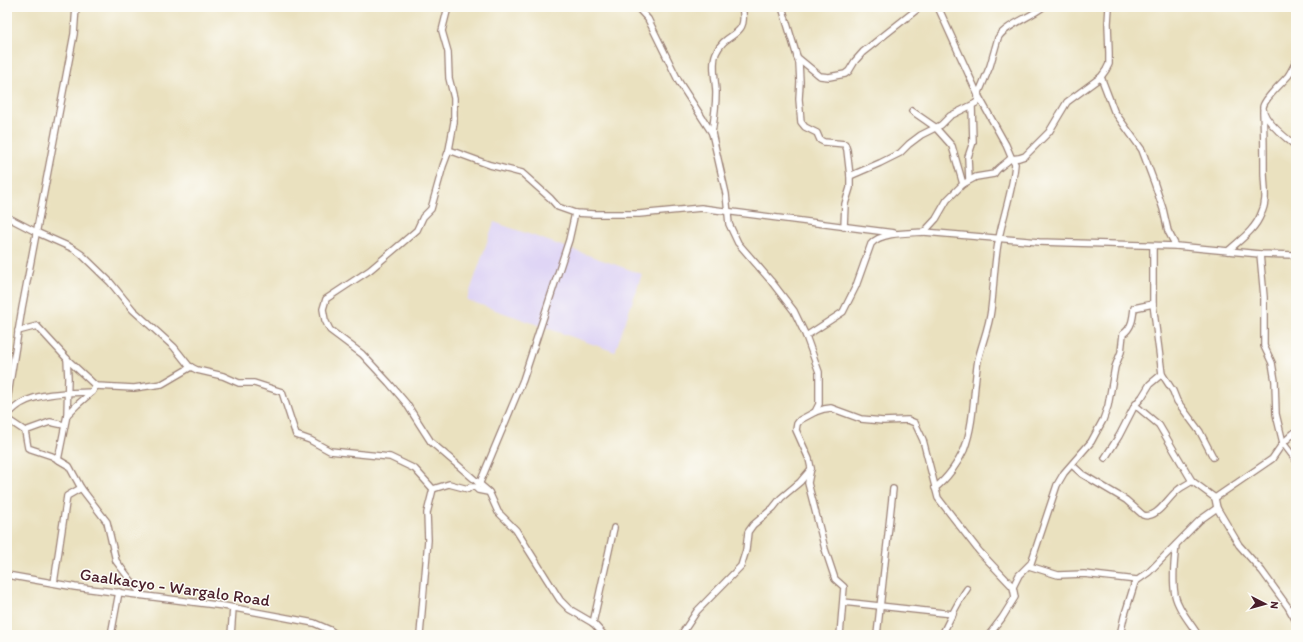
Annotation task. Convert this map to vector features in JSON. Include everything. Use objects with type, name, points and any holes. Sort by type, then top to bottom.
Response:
[{"type":"street","points":[[7,402],[36,232],[74,34],[76,7]]},
{"type":"street","points":[[448,7],[442,31],[444,43],[448,52],[449,78],[454,98],[454,122],[449,150],[431,209],[423,217],[417,230],[370,270],[326,299],[323,309],[325,320],[330,330],[362,354],[389,383],[406,403],[431,442],[489,492],[498,512],[516,530],[560,600],[569,609],[593,623],[604,635]]},
{"type":"street","points":[[637,7],[648,19],[680,82],[712,133],[726,194],[728,224],[738,243],[771,281],[794,311],[806,336],[819,372],[819,404],[815,412]]},
{"type":"street","points":[[712,133],[716,93],[714,66],[715,55],[721,44],[737,33],[743,25],[744,16],[742,7]]},
{"type":"street","points":[[782,7],[800,72],[799,99],[801,122],[805,127],[817,133],[820,140],[824,142],[845,144],[847,150],[850,188],[845,204],[844,226]]},
{"type":"street","points":[[797,57],[820,76],[829,77],[845,74],[849,71],[854,61],[863,52],[920,7]]},
{"type":"street","points":[[935,488],[953,469],[963,450],[968,431],[974,402],[978,359],[987,330],[991,310],[999,239],[1015,170],[1015,164],[978,95],[938,7]]},
{"type":"street","points":[[850,176],[880,164],[900,152],[915,140],[944,123],[950,116],[976,103],[1000,34],[1007,28],[1043,7]]},
{"type":"street","points":[[924,232],[936,219],[947,200],[962,184],[976,177],[994,174],[997,168],[1010,159],[1025,156],[1049,132],[1067,102],[1101,77],[1109,64],[1109,7]]},
{"type":"street","points":[[1228,251],[1252,229],[1260,218],[1264,207],[1266,190],[1264,179],[1263,105],[1289,74],[1296,62]]},
{"type":"street","points":[[1101,77],[1114,111],[1142,150],[1157,189],[1168,231],[1176,246]]},
{"type":"street","points":[[969,180],[968,157],[974,142],[972,106]]},
{"type":"street","points":[[912,111],[936,128],[952,146],[962,184]]},
{"type":"street","points":[[1263,112],[1279,132],[1296,146]]},
{"type":"street","points":[[449,150],[490,165],[522,173],[558,207],[575,213],[639,214],[701,208],[900,234]]},
{"type":"street","points":[[479,484],[522,380],[569,240],[575,213]]},
{"type":"street","points":[[7,217],[72,248],[81,254],[110,282],[133,310],[174,347],[191,367],[239,382],[254,383],[282,392],[296,435],[310,440],[330,451],[390,457],[416,469],[432,489]]},
{"type":"street","points":[[806,336],[843,312],[856,286],[871,244],[880,237],[924,232],[1039,242],[1176,246],[1260,254],[1296,255]]},
{"type":"street","points":[[1153,246],[1154,304],[1162,374],[1173,390],[1177,401],[1200,432],[1213,457]]},
{"type":"street","points":[[1260,254],[1264,297],[1264,346],[1272,363],[1275,381],[1276,414],[1283,443],[1296,460]]},
{"type":"street","points":[[1013,587],[1019,575],[1031,563],[1058,485],[1064,474],[1091,442],[1103,420],[1108,406],[1114,372],[1121,352],[1124,334],[1128,331],[1132,322],[1134,308],[1154,304]]},
{"type":"street","points":[[18,331],[37,326],[96,386],[134,388],[162,384],[191,367]]},
{"type":"street","points":[[58,460],[67,415],[67,358]]},
{"type":"street","points":[[1105,458],[1135,405],[1150,384],[1162,374]]},
{"type":"street","points":[[67,415],[92,392],[96,386]]},
{"type":"street","points":[[7,415],[22,403],[37,397],[67,393],[92,392]]},
{"type":"street","points":[[1135,405],[1159,425],[1192,481],[1215,498],[1218,508],[1239,545],[1262,571],[1296,621]]},
{"type":"street","points":[[840,635],[844,587],[833,575],[825,549],[816,511],[810,495],[808,483],[811,468],[809,458],[796,430],[797,424],[800,420],[815,412],[831,408],[861,419],[883,421],[908,420],[915,423],[929,458],[938,498],[979,550],[1013,587],[1015,597],[989,635]]},
{"type":"street","points":[[7,418],[25,431],[28,448],[52,456],[69,466],[81,488],[107,522],[116,560],[142,595]]},
{"type":"street","points":[[25,431],[50,422],[64,425]]},
{"type":"street","points":[[1215,498],[1272,459],[1283,443],[1296,431]]},
{"type":"street","points":[[1072,465],[1082,474],[1126,500],[1146,516],[1151,515],[1162,508],[1177,490],[1192,481]]},
{"type":"street","points":[[681,635],[697,611],[741,566],[746,550],[748,532],[753,524],[773,508],[781,498],[800,482],[811,468]]},
{"type":"street","points":[[432,489],[449,484],[468,489],[470,487],[475,487],[478,490],[489,492]]},
{"type":"street","points":[[54,583],[67,496],[81,488]]},
{"type":"street","points":[[420,635],[428,540],[427,513],[432,489]]},
{"type":"street","points":[[877,635],[893,489]]},
{"type":"street","points":[[1120,635],[1135,582],[1149,572],[1200,520],[1218,508]]},
{"type":"street","points":[[593,623],[614,528]]},
{"type":"street","points":[[1176,545],[1173,569],[1175,595],[1183,613],[1198,635]]},
{"type":"street","points":[[1029,566],[1058,575],[1084,574],[1137,580]]},
{"type":"street","name":"Gaalkacyo - Wargalo Road","points":[[7,575],[233,608],[314,623],[330,630],[336,635]]},
{"type":"street","points":[[942,635],[958,602],[967,589]]},
{"type":"street","points":[[111,635],[119,592]]},
{"type":"street","points":[[843,602],[953,614]]},
{"type":"street","points":[[231,635],[233,608]]},
{"type":"shaded area","points":[[494,222],[642,274],[615,352],[467,300]]}]
